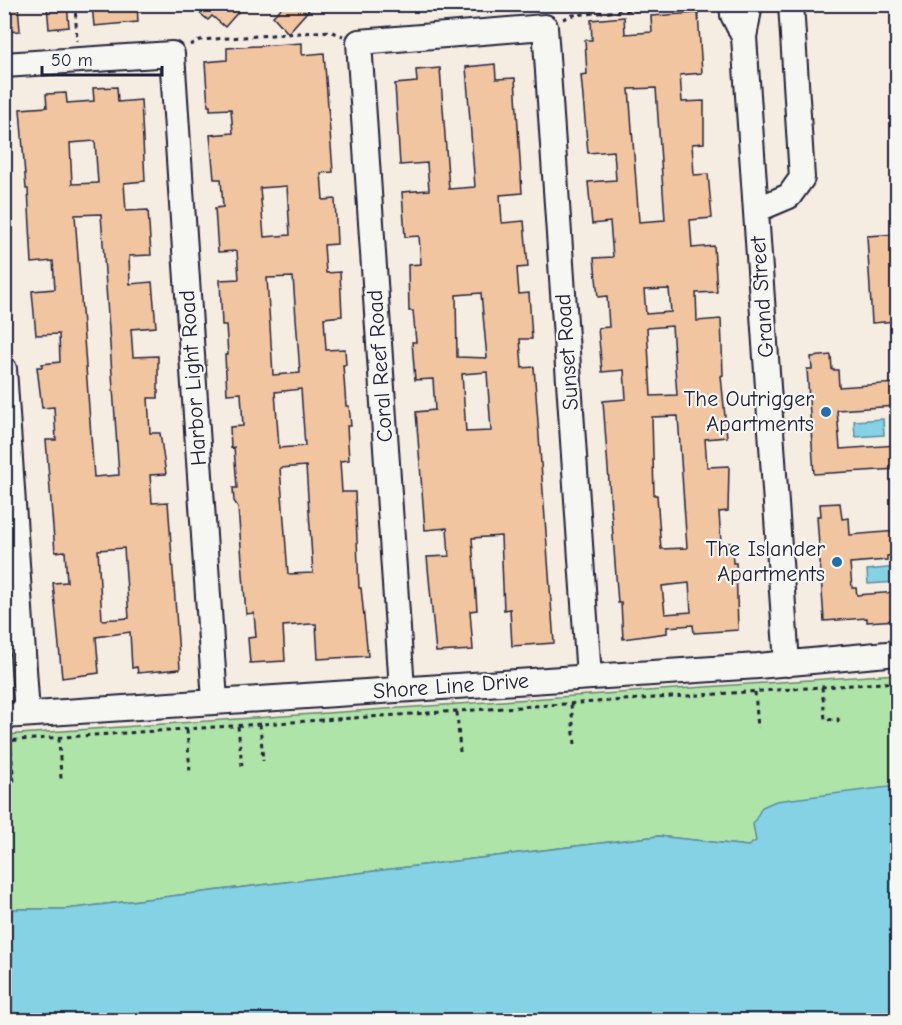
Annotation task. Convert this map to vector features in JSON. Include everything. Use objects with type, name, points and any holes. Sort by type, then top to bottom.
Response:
[{"type":"street","name":"Grand Street","points":[[732,4],[733,15],[744,37]]},
{"type":"street","name":"Grand Street","points":[[750,4],[744,37],[787,664]]},
{"type":"street","points":[[756,210],[789,196],[802,178],[791,4]]},
{"type":"street","points":[[359,42],[545,27]]},
{"type":"street","name":"Sunset Road","points":[[545,27],[589,677]]},
{"type":"street","name":"Coral Reef Road","points":[[359,42],[402,689]]},
{"type":"street","points":[[4,65],[172,54]]},
{"type":"street","name":"Harbor Light Road","points":[[172,54],[215,701]]},
{"type":"street","points":[[4,369],[16,715]]},
{"type":"street","name":"Shore Line Drive","points":[[16,715],[787,664],[897,653]]},
{"type":"path","points":[[75,4],[79,61]]},
{"type":"path","points":[[545,27],[573,15],[708,4]]},
{"type":"path","points":[[172,54],[200,40],[330,31],[359,42]]},
{"type":"path","points":[[865,674],[866,684]]},
{"type":"path","points":[[4,741],[897,682]]},
{"type":"path","points":[[822,687],[825,720],[838,719],[839,726]]},
{"type":"path","points":[[755,692],[758,728]]},
{"type":"path","points":[[572,704],[575,744]]},
{"type":"path","points":[[457,711],[460,752]]},
{"type":"path","points":[[260,724],[263,761]]},
{"type":"path","points":[[238,725],[242,766]]},
{"type":"path","points":[[187,729],[190,773]]},
{"type":"path","points":[[59,738],[61,779]]},
{"type":"path","points":[[10,741],[14,783]]},
{"type":"green space","points":[[897,674],[897,787],[889,787],[748,846],[658,836],[66,909],[5,909],[5,735]]},
{"type":"water","points":[[883,419],[884,435],[855,437],[854,421]]},
{"type":"water","points":[[897,567],[897,582],[868,584],[867,570]]},
{"type":"water","points":[[898,787],[897,1020],[5,1020],[5,909],[66,909],[658,836],[748,846],[756,841],[753,824],[762,807],[776,801]]},
{"type":"building","points":[[4,4],[18,4],[20,31],[4,32]]},
{"type":"building","points":[[47,4],[67,4],[69,27],[49,29]]},
{"type":"building","points":[[92,4],[137,4],[138,22],[94,26]]},
{"type":"building","points":[[189,4],[245,4],[225,27],[212,16],[208,20]]},
{"type":"building","points":[[286,4],[314,4],[288,33],[273,16]]},
{"type":"building","points":[[698,13],[702,73],[680,75],[682,102],[704,101],[704,143],[692,144],[694,175],[708,174],[712,218],[690,220],[692,248],[714,246],[717,292],[696,293],[697,321],[721,319],[723,375],[721,376],[727,437],[705,439],[707,467],[729,466],[728,511],[719,512],[721,543],[732,543],[733,563],[736,563],[738,630],[694,633],[693,625],[667,627],[667,633],[623,639],[621,603],[618,603],[603,401],[626,399],[624,370],[602,372],[598,328],[609,327],[607,296],[598,297],[594,258],[613,257],[610,222],[592,224],[588,182],[616,180],[614,151],[588,153],[581,75],[587,74],[585,40],[592,40],[591,20],[624,17],[625,34],[652,32],[651,16]],"holes":[[[656,88],[665,220],[639,222],[629,89]],[[669,289],[671,312],[646,314],[644,290]],[[672,326],[677,395],[651,396],[647,328]],[[678,416],[687,548],[661,549],[657,495],[654,495],[652,417]],[[689,583],[691,612],[665,614],[662,586]]]},
{"type":"building","points":[[302,43],[302,55],[324,53],[333,172],[321,173],[323,200],[335,199],[337,244],[324,245],[326,273],[340,272],[342,316],[324,318],[326,350],[345,349],[346,365],[343,365],[346,406],[349,406],[351,426],[347,426],[349,460],[340,461],[342,492],[355,492],[359,588],[361,588],[368,656],[318,659],[316,624],[311,624],[283,626],[285,661],[250,663],[248,638],[256,637],[254,613],[246,614],[238,507],[234,501],[233,488],[237,488],[230,427],[243,426],[241,393],[227,394],[225,355],[228,355],[226,325],[222,325],[220,280],[239,279],[237,251],[218,252],[215,208],[223,207],[221,179],[214,179],[210,135],[233,133],[231,109],[210,110],[208,106],[205,62],[227,60],[227,48]],"holes":[[[287,186],[290,235],[264,237],[260,188]],[[293,277],[300,373],[273,375],[267,278]],[[301,389],[305,446],[279,448],[275,392]],[[306,466],[313,573],[288,574],[280,468]]]},
{"type":"building","points":[[495,64],[496,79],[515,78],[522,193],[500,195],[502,223],[524,221],[528,267],[517,268],[519,294],[529,293],[532,339],[520,339],[522,368],[534,367],[554,643],[512,646],[510,609],[504,610],[501,536],[472,538],[477,610],[470,611],[473,650],[436,652],[427,557],[449,556],[447,528],[425,530],[416,412],[435,410],[433,379],[415,380],[412,342],[416,342],[413,311],[409,311],[408,265],[421,264],[419,236],[405,237],[402,192],[429,190],[427,163],[400,165],[395,84],[417,82],[416,70],[440,68],[449,189],[475,187],[466,67]],"holes":[[[481,293],[487,358],[457,357],[456,295]],[[487,372],[491,431],[466,432],[462,374]]]},
{"type":"building","points":[[117,87],[118,102],[141,100],[145,181],[124,183],[126,211],[148,210],[151,255],[129,256],[130,284],[152,282],[156,327],[131,329],[133,357],[158,356],[158,398],[148,398],[150,433],[160,433],[166,474],[150,475],[152,503],[168,502],[180,669],[138,673],[137,667],[132,668],[130,632],[96,637],[99,673],[62,678],[53,583],[67,582],[65,551],[55,552],[46,440],[56,440],[54,407],[42,408],[37,367],[42,367],[42,364],[60,362],[59,334],[36,335],[32,291],[55,289],[53,261],[32,263],[20,109],[47,107],[46,94],[66,93],[67,103],[94,101],[93,88]],"holes":[[[95,141],[98,183],[72,184],[70,143]],[[101,214],[119,475],[94,477],[75,215]],[[124,548],[129,618],[102,620],[98,550]]]},
{"type":"building","points":[[897,234],[897,321],[872,323],[867,236]]},
{"type":"building","name":"The Outrigger Apartments","points":[[831,355],[832,370],[838,370],[839,387],[897,383],[897,406],[837,410],[840,449],[897,445],[897,469],[814,474],[807,369],[812,369],[811,357]]},
{"type":"building","name":"The Islander Apartments","points":[[840,503],[842,519],[849,518],[850,535],[897,531],[897,555],[887,556],[887,560],[850,563],[852,588],[856,588],[857,595],[897,592],[897,620],[867,622],[867,618],[824,621],[817,516],[821,516],[820,504]]},
{"type":"place","name":"The Outrigger Apartments","points":[[826,412]]},
{"type":"place","name":"The Islander Apartments","points":[[837,562]]}]
